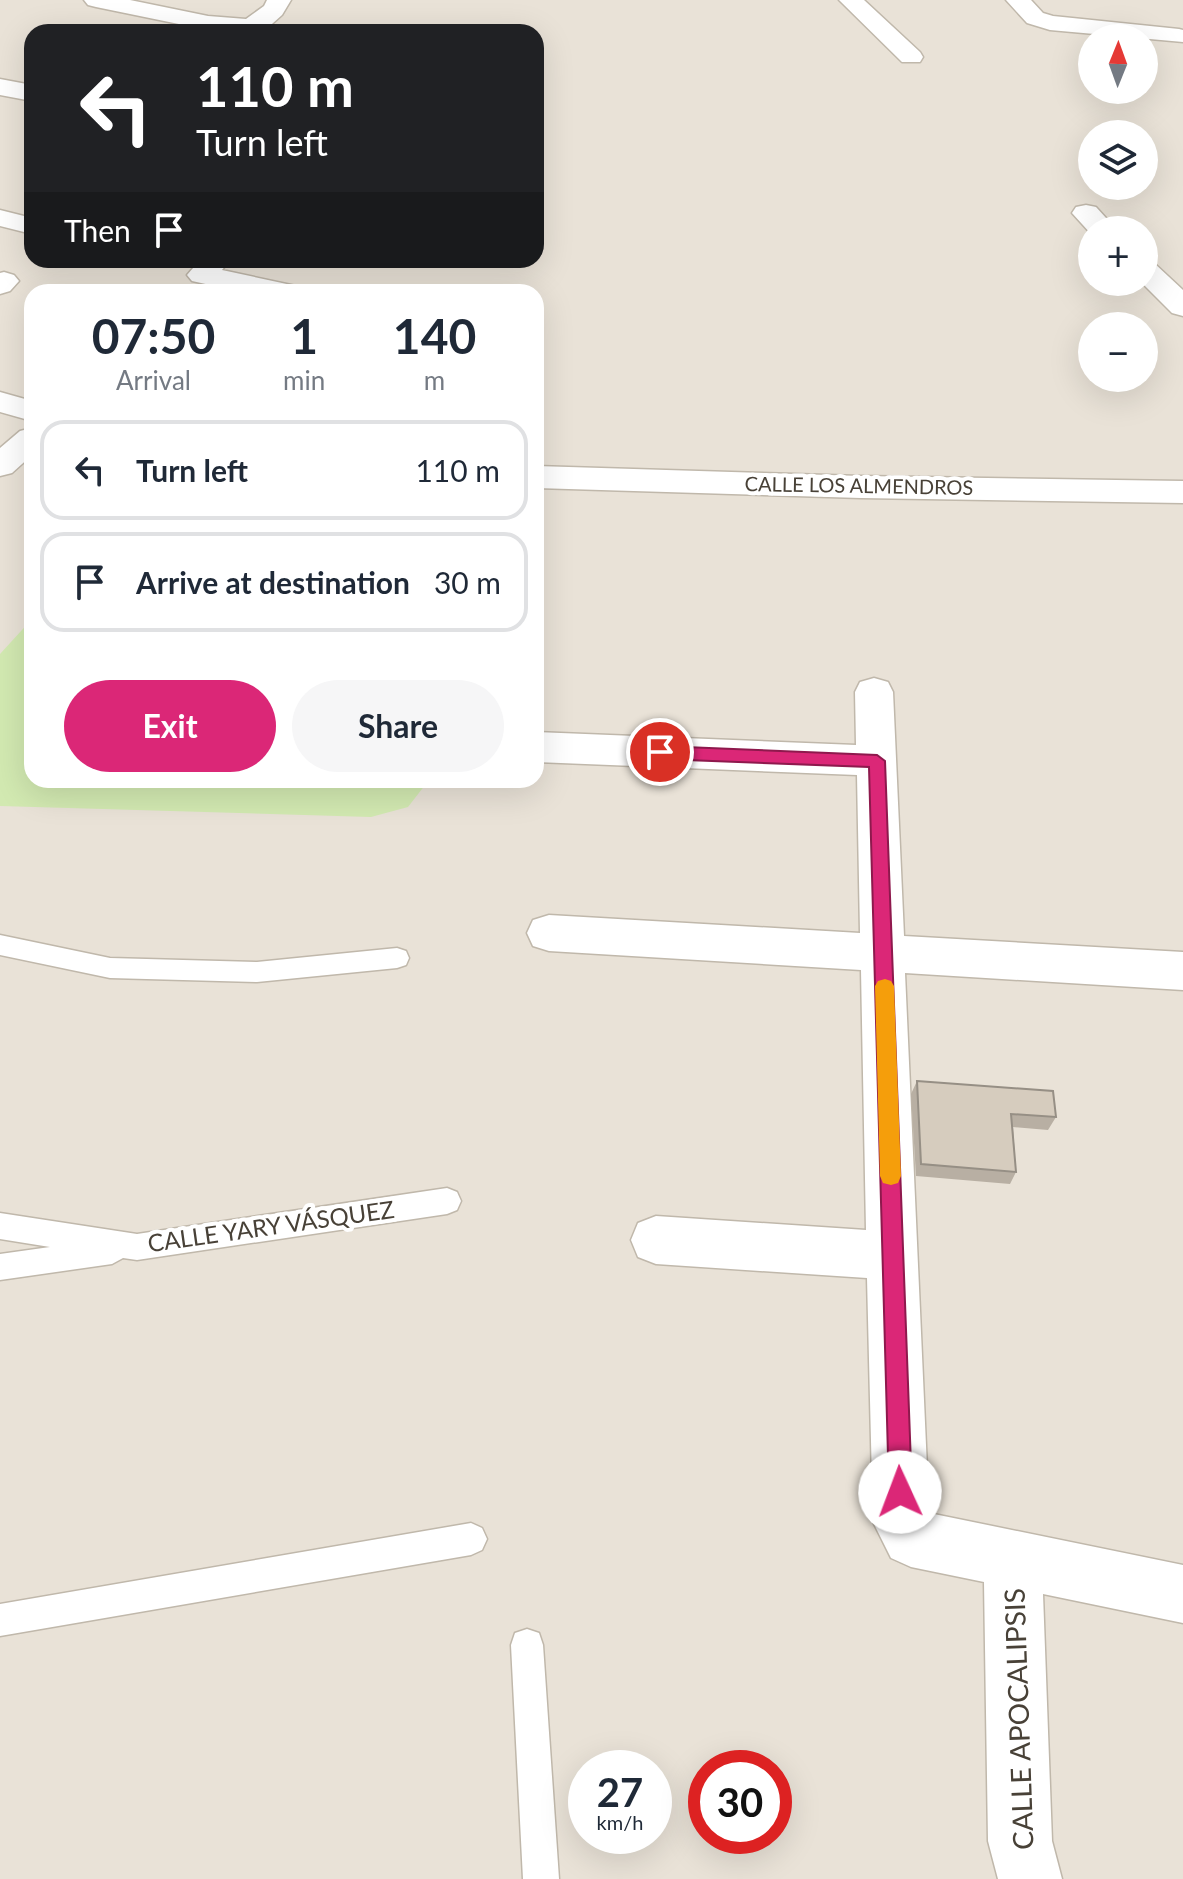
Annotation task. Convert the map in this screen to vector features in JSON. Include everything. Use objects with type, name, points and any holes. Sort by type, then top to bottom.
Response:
[{"type":"street","points":[[96,0],[214,24]]},
{"type":"street","points":[[258,24],[274,10],[279,0]]},
{"type":"street","points":[[851,0],[911,57]]},
{"type":"street","points":[[1018,0],[1035,18],[1050,23],[1179,34]]},
{"type":"street","points":[[0,87],[24,92]]},
{"type":"street","points":[[0,218],[24,224]]},
{"type":"street","points":[[201,276],[244,284]]},
{"type":"street","points":[[1158,283],[1183,307]]},
{"type":"street","points":[[0,402],[24,409]]},
{"type":"street","points":[[0,466],[24,445]]},
{"type":"street","name":"CALLE LOS ALMENDROS","points":[[544,477],[861,487],[1183,492]]},
{"type":"street","points":[[874,692],[901,1522],[911,1538],[1183,1594]]},
{"type":"street","points":[[544,747],[877,761]]},
{"type":"street","points":[[549,933],[1183,971]]},
{"type":"street","points":[[656,1240],[893,1256]]},
{"type":"street","name":"CALLE APOCALIPSIS","points":[[1013,1558],[1020,1841],[1030,1879]]},
{"type":"lane","points":[[0,945],[110,968],[257,972],[397,958]]},
{"type":"lane","name":"CALLE YARY VÁSQUEZ","points":[[0,1226],[137,1247],[447,1201]]},
{"type":"lane","points":[[0,1267],[137,1247]]},
{"type":"lane","points":[[0,1620],[471,1539]]},
{"type":"lane","points":[[527,1645],[541,1879]]},
{"type":"shaded area","points":[[0,0],[1183,0],[1183,1879],[0,1879]]},
{"type":"green space","points":[[24,628],[24,788],[423,788],[408,807],[371,817],[0,806],[0,654]]},
{"type":"building","points":[[917,1081],[1053,1091],[1056,1117],[1011,1114],[1016,1172],[921,1164]]},
{"type":"slow traffic","points":[[885,986],[891,1176]]},
{"type":"route","points":[[660,752],[877,761],[900,1492]]}]
